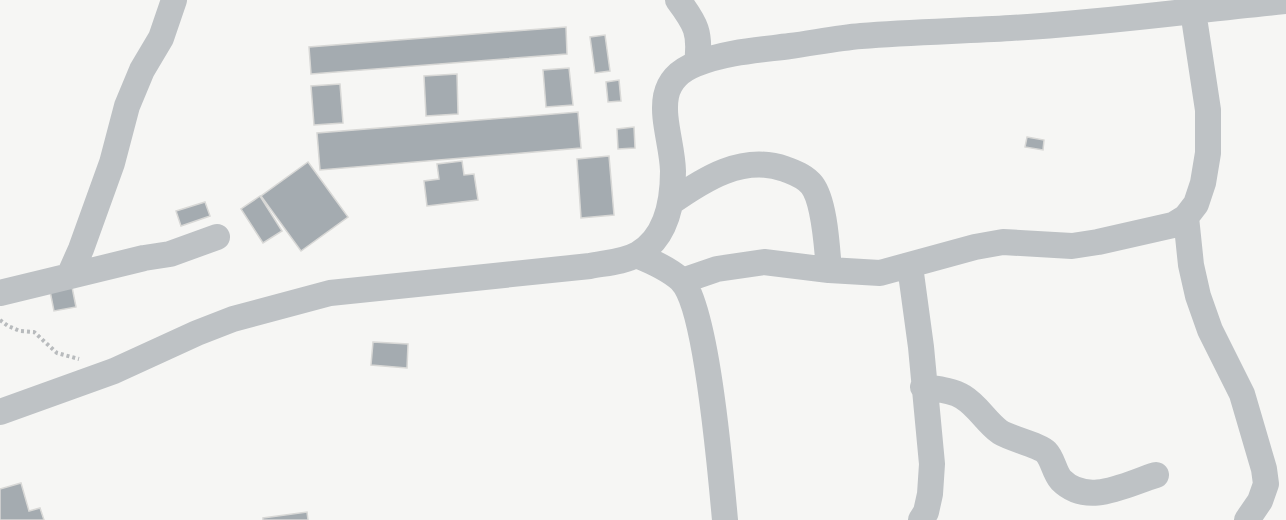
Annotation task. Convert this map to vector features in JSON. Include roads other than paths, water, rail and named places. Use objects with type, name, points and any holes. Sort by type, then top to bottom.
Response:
[{"type":"street","points":[[69,276],[112,163],[127,105],[142,70],[161,38],[174,0]]},
{"type":"street","points":[[678,0],[694,21],[699,34],[697,63]]},
{"type":"street","points":[[0,412],[114,371],[233,319],[330,293],[590,266],[615,262],[636,255],[654,242],[663,228],[670,203],[673,170],[665,104],[668,89],[678,73],[697,63],[771,48],[860,36],[1115,21],[1161,7],[1193,11],[1286,1]]},
{"type":"street","points":[[682,281],[717,269],[764,262],[829,270],[880,273],[975,247],[1003,242],[1064,246],[1098,242],[1173,225],[1186,217],[1196,204],[1203,183],[1208,153],[1209,110],[1193,11]]},
{"type":"street","points":[[670,203],[694,186],[733,168],[749,164],[776,166],[796,173],[813,186],[826,231],[829,270]]},
{"type":"street","points":[[1186,217],[1191,265],[1198,296],[1210,330],[1242,394],[1264,469],[1266,484],[1260,501],[1247,520]]},
{"type":"street","points":[[0,292],[170,254],[217,237]]},
{"type":"street","points":[[636,255],[651,261],[682,281],[691,299],[707,370],[725,520]]},
{"type":"street","points":[[910,266],[921,347],[932,464],[930,494],[926,512],[921,520]]},
{"type":"street","points":[[923,387],[955,393],[964,398],[998,431],[1047,453],[1060,478],[1080,490],[1094,494],[1104,493],[1156,475]]}]
